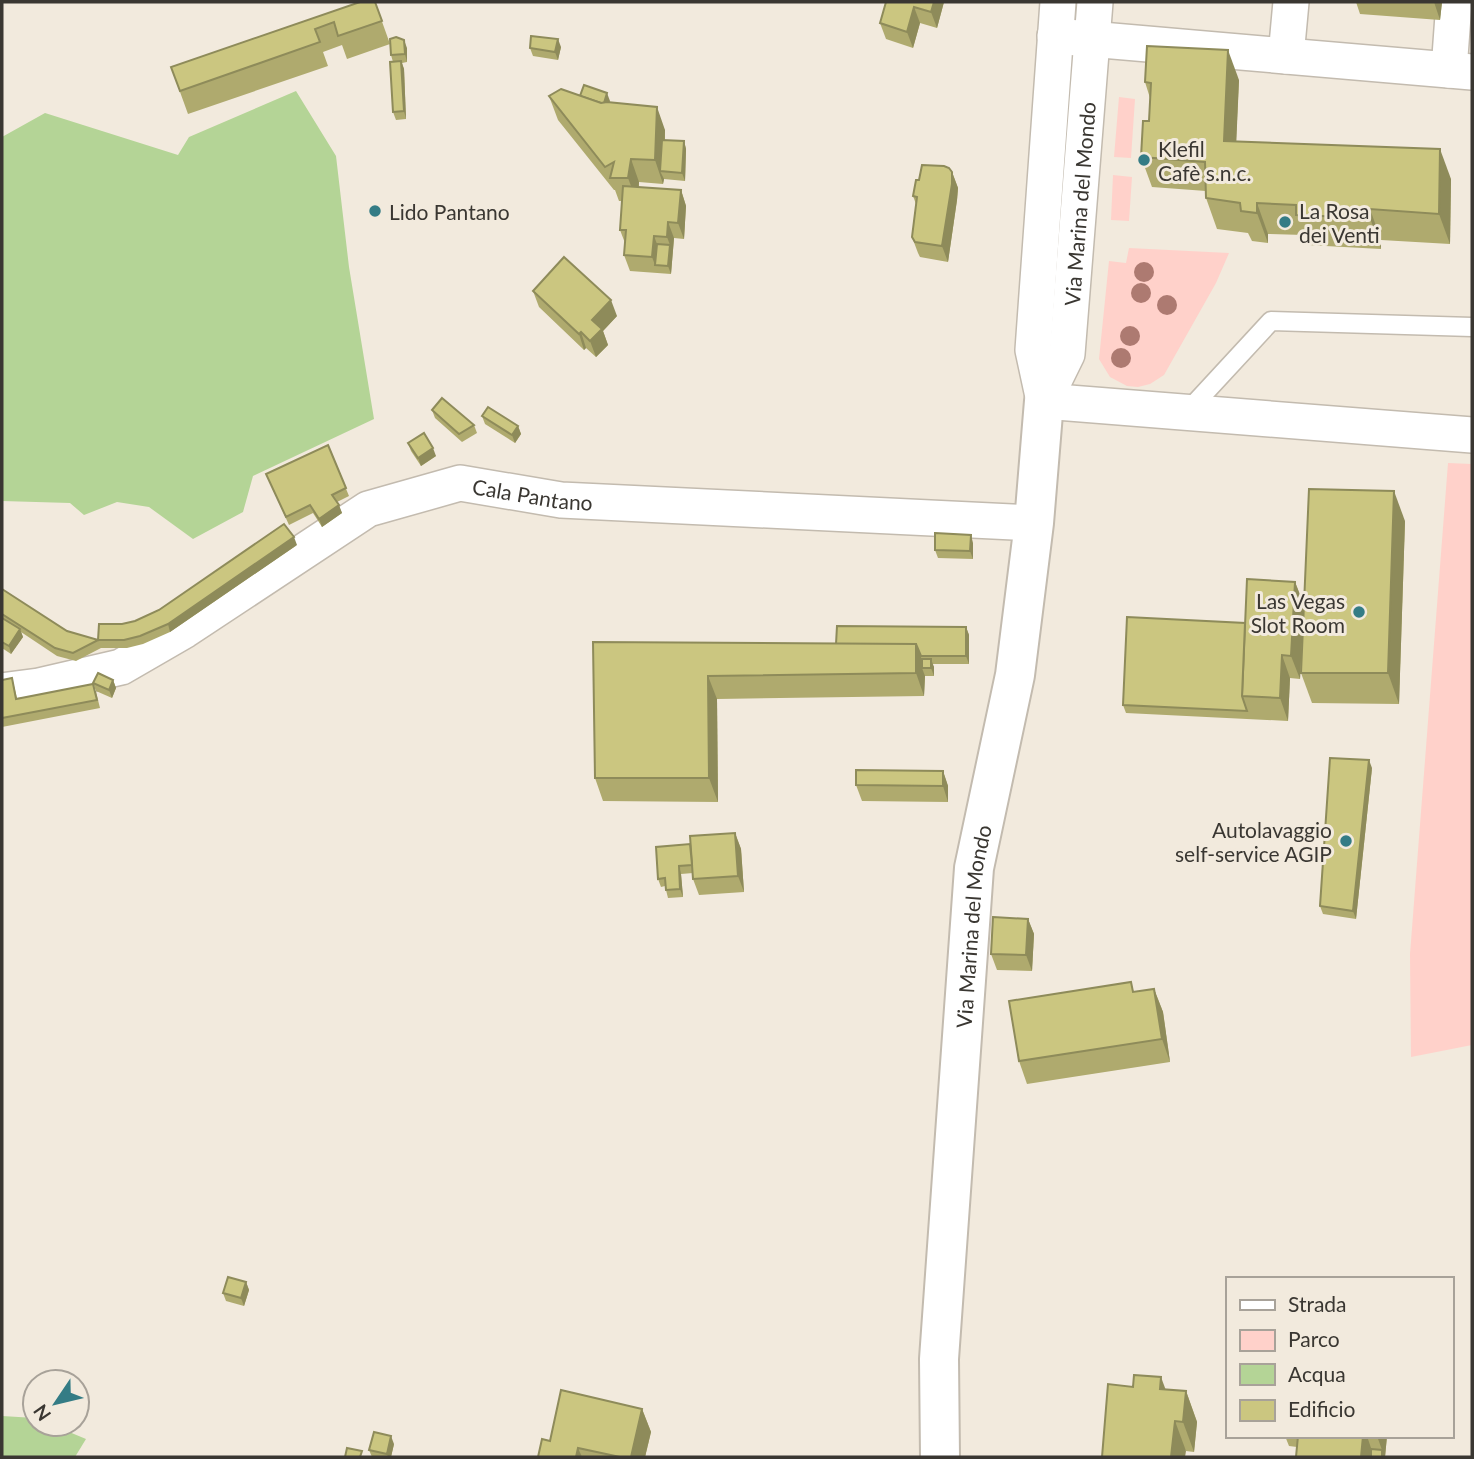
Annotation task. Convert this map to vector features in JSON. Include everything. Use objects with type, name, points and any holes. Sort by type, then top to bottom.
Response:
[{"type":"street","name":"Via Marina del Mondo","points":[[1044,401],[1068,354],[1095,2]]},
{"type":"street","points":[[1286,56],[1291,2]]},
{"type":"street","points":[[1056,19],[1091,39],[1461,71],[1454,2]]},
{"type":"street","name":"Via Marina del Mondo","points":[[940,1457],[939,1359],[974,869],[1015,675],[1034,523],[1044,401],[1033,350],[1056,19]]},
{"type":"street","points":[[1044,401],[1472,435]]},
{"type":"street","name":"Cala Pantano","points":[[2,691],[39,686],[121,667],[185,630],[368,509],[460,483],[561,500],[1034,523]]},
{"type":"lane","points":[[1186,412],[1271,321],[1472,327]]},
{"type":"green space","points":[[1119,97],[1135,99],[1131,158],[1114,157]]},
{"type":"green space","points":[[1113,175],[1132,177],[1129,221],[1111,220]]},
{"type":"green space","points":[[1129,248],[1229,253],[1216,283],[1164,375],[1150,384],[1138,387],[1127,386],[1110,377],[1099,359],[1109,261],[1126,263]]},
{"type":"green space","points":[[1448,463],[1472,464],[1472,1045],[1411,1057],[1410,954]]},
{"type":"water","points":[[296,91],[336,156],[349,267],[374,419],[253,476],[243,512],[193,539],[149,507],[117,502],[84,515],[70,503],[2,501],[2,137],[45,113],[178,155],[189,137]]},
{"type":"water","points":[[2,1416],[21,1417],[21,1438],[86,1439],[75,1457],[2,1457]]},
{"type":"building","points":[[360,2],[375,2],[382,21],[338,36],[334,22],[315,29],[320,42],[180,91],[171,67]]},
{"type":"building","points":[[886,2],[934,2],[931,12],[914,7],[907,32],[880,23]]},
{"type":"building","points":[[531,36],[558,39],[555,52],[530,48]]},
{"type":"building","points":[[396,37],[404,40],[405,54],[391,55],[390,39]]},
{"type":"building","points":[[1147,46],[1228,50],[1224,141],[1440,149],[1439,214],[1370,209],[1370,218],[1296,215],[1296,205],[1257,203],[1257,213],[1241,211],[1240,203],[1206,198],[1205,162],[1141,157],[1143,121],[1149,121],[1151,83],[1145,82]]},
{"type":"building","points":[[401,61],[404,111],[393,112],[390,62]]},
{"type":"building","points":[[584,85],[607,93],[604,103],[580,96]]},
{"type":"building","points":[[561,89],[601,103],[657,107],[655,160],[631,159],[628,178],[610,178],[614,162],[605,167],[549,96]]},
{"type":"building","points":[[662,140],[684,141],[682,173],[660,171]]},
{"type":"building","points":[[922,165],[944,166],[952,172],[942,246],[915,242],[912,237],[917,197],[913,196]]},
{"type":"building","points":[[623,186],[681,190],[678,223],[668,222],[667,237],[654,236],[652,257],[624,255],[626,230],[620,230]]},
{"type":"building","points":[[657,244],[670,245],[668,266],[655,265]]},
{"type":"building","points":[[564,257],[611,300],[592,320],[602,329],[590,341],[533,291]]},
{"type":"building","points":[[442,398],[474,425],[459,434],[432,410]]},
{"type":"building","points":[[488,407],[518,426],[512,435],[482,416]]},
{"type":"building","points":[[424,433],[433,448],[418,458],[408,443]]},
{"type":"building","points":[[328,445],[346,488],[332,495],[339,505],[319,519],[310,505],[286,517],[266,474]]},
{"type":"building","name":"Las Vegas Slot Room","points":[[1309,489],[1394,491],[1388,673],[1301,673]]},
{"type":"building","points":[[284,524],[294,537],[168,624],[124,640],[98,640],[99,624],[135,621],[159,610]]},
{"type":"building","points":[[935,533],[971,535],[970,551],[935,550]]},
{"type":"building","points":[[1247,579],[1295,582],[1291,656],[1282,655],[1280,698],[1242,696]]},
{"type":"building","points":[[2,589],[67,631],[98,640],[73,653],[55,648],[2,614]]},
{"type":"building","points":[[1127,617],[1245,623],[1242,696],[1247,711],[1123,705]]},
{"type":"building","points":[[2,618],[20,629],[9,646],[2,642]]},
{"type":"building","points":[[837,626],[966,627],[966,656],[921,656],[916,644],[836,644]]},
{"type":"building","points":[[593,642],[916,644],[916,673],[708,676],[709,778],[595,778]]},
{"type":"building","points":[[922,659],[931,659],[931,668],[922,668]]},
{"type":"building","points":[[98,673],[113,680],[109,690],[93,683]]},
{"type":"building","points":[[12,678],[16,699],[93,684],[97,700],[2,718],[2,680]]},
{"type":"building","name":"Autolavaggio self-service AGIP","points":[[1330,758],[1369,760],[1353,911],[1320,906]]},
{"type":"building","points":[[856,770],[943,771],[943,786],[856,785]]},
{"type":"building","points":[[735,833],[738,876],[693,879],[690,836]]},
{"type":"building","points":[[690,844],[692,865],[679,866],[680,889],[666,890],[665,878],[658,879],[656,847]]},
{"type":"building","points":[[993,917],[1028,919],[1026,955],[991,954]]},
{"type":"building","points":[[1131,982],[1133,992],[1154,989],[1162,1039],[1019,1061],[1009,1001]]},
{"type":"building","points":[[228,1277],[246,1282],[241,1298],[223,1293]]},
{"type":"building","points":[[1134,1375],[1161,1377],[1160,1389],[1186,1391],[1183,1422],[1175,1421],[1171,1457],[1102,1457],[1108,1384],[1133,1387]]},
{"type":"building","points":[[561,1390],[642,1409],[631,1457],[578,1448],[576,1457],[538,1457],[542,1439],[550,1441]]},
{"type":"building","points":[[374,1432],[391,1436],[387,1454],[369,1450]]},
{"type":"building","points":[[1298,1438],[1363,1438],[1361,1457],[1296,1457]]},
{"type":"building","points":[[347,1448],[362,1451],[360,1457],[345,1457]]},
{"type":"building","points":[[1371,1449],[1382,1450],[1382,1457],[1371,1457]]},
{"type":"place","name":"Klefil Cafè s.n.c.","points":[[1144,160]]},
{"type":"place","name":"Lido Pantano","points":[[375,211]]},
{"type":"place","name":"La Rosa dei Venti","points":[[1285,222]]},
{"type":"place","name":"Las Vegas Slot Room","points":[[1359,612]]},
{"type":"place","name":"Autolavaggio self-service AGIP","points":[[1346,841]]}]
